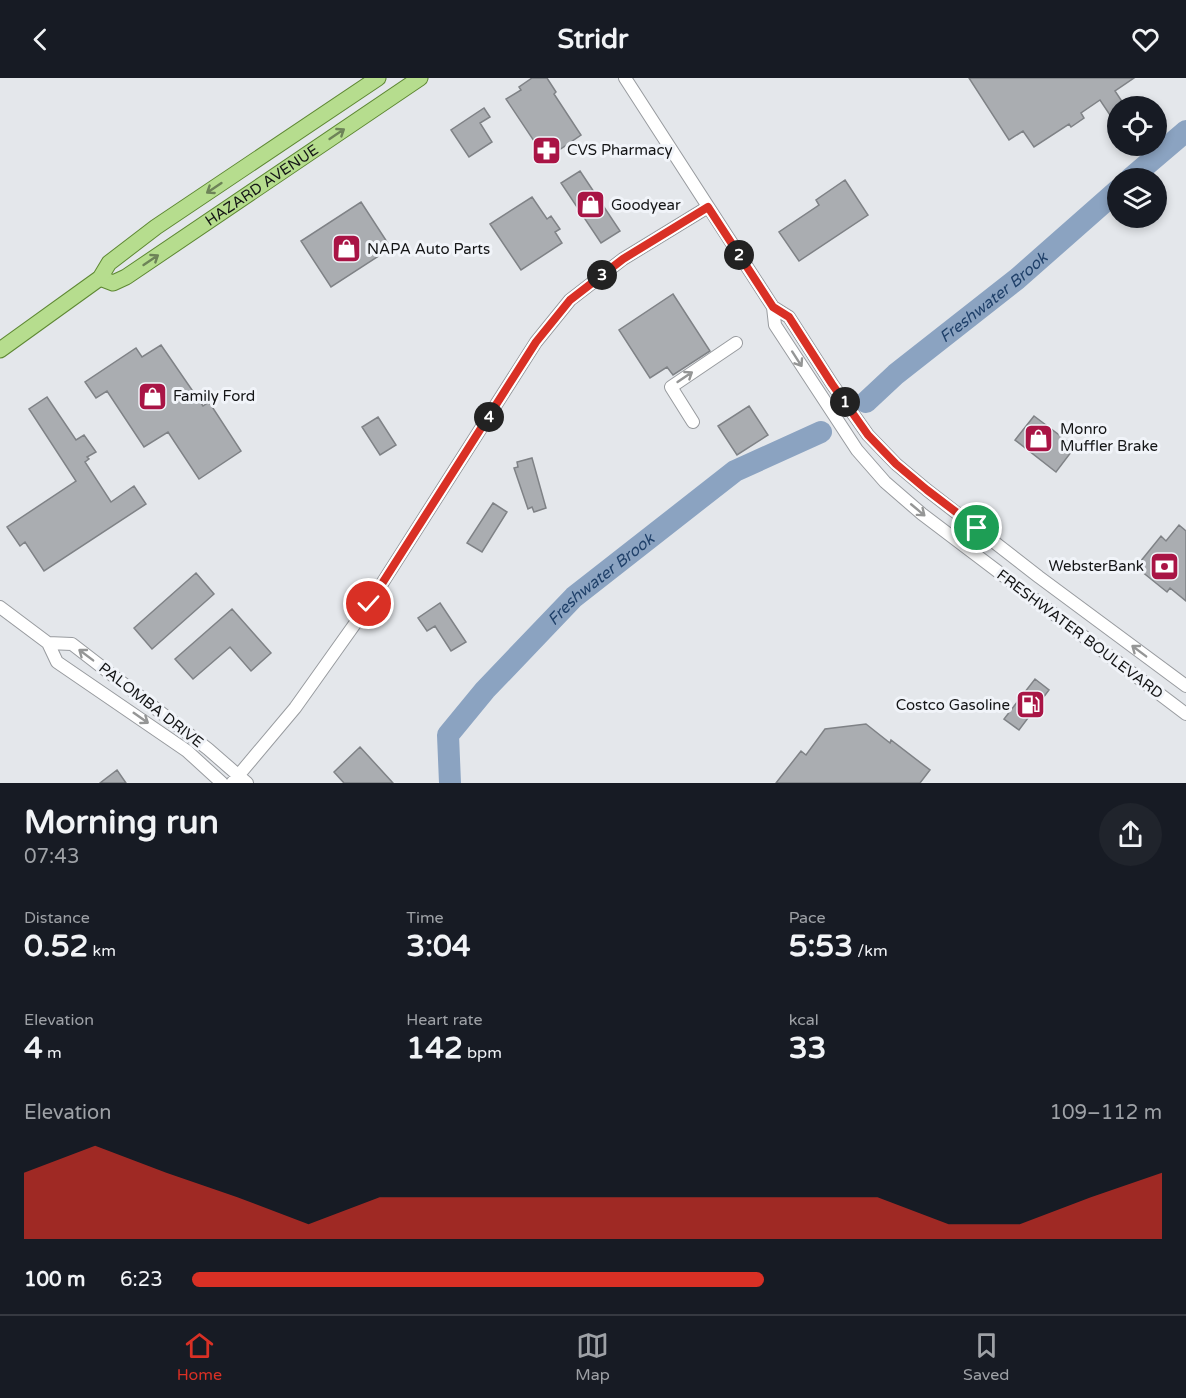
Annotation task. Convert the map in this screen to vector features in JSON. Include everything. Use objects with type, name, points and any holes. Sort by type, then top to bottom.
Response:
[{"type":"main road","name":"HAZARD AVENUE","points":[[0,350],[100,278],[109,263],[156,227],[378,78]]},
{"type":"main road","name":"HAZARD AVENUE","points":[[100,278],[113,283],[126,277],[420,78]]},
{"type":"main road","points":[[236,201],[254,180],[262,155]]},
{"type":"street","name":"FRESHWATER BOULEVARD","points":[[624,78],[773,307],[789,317],[868,435],[896,464],[927,490],[1186,686]]},
{"type":"street","points":[[239,780],[295,708],[369,604],[536,342],[570,300],[623,259],[708,207]]},
{"type":"street","name":"FRESHWATER BOULEVARD","points":[[773,307],[775,325],[857,450],[878,474],[922,514],[1186,714]]},
{"type":"street","points":[[693,422],[671,387],[736,343]]},
{"type":"street","points":[[1026,593],[1039,577]]},
{"type":"street","name":"PALOMBA DRIVE","points":[[0,607],[48,643],[57,662],[187,751],[222,783]]},
{"type":"street","name":"PALOMBA DRIVE","points":[[48,643],[72,644],[192,736],[239,780]]},
{"type":"building","name":"CVS Pharmacy","points":[[532,78],[547,78],[556,92],[554,94],[581,135],[546,159],[506,99],[521,90],[519,87]]},
{"type":"building","points":[[969,78],[1134,78],[1115,91],[1118,96],[1107,96],[1107,110],[1100,100],[1081,113],[1084,118],[1071,127],[1069,124],[1034,147],[1023,131],[1009,140]]},
{"type":"building","points":[[484,108],[490,117],[480,123],[492,142],[469,157],[451,130]]},
{"type":"building","points":[[580,171],[620,231],[601,243],[561,183]]},
{"type":"building","points":[[845,180],[868,215],[799,261],[779,232],[819,205],[816,200]]},
{"type":"building","points":[[532,197],[547,219],[551,216],[560,229],[555,232],[562,243],[521,270],[490,224]]},
{"type":"building","points":[[361,202],[391,248],[331,287],[301,241]]},
{"type":"building","points":[[673,294],[710,351],[673,375],[667,367],[650,378],[619,330]]},
{"type":"building","points":[[161,345],[203,406],[209,402],[241,451],[199,479],[168,432],[144,447],[107,391],[96,398],[85,382],[136,348],[142,357]]},
{"type":"building","points":[[47,397],[76,440],[84,435],[96,452],[87,457],[89,459],[85,462],[111,502],[134,486],[146,504],[44,571],[25,542],[20,546],[7,527],[76,481],[29,409]]},
{"type":"building","points":[[749,406],[768,435],[737,455],[718,426]]},
{"type":"building","points":[[1034,416],[1075,447],[1056,472],[1015,440]]},
{"type":"building","points":[[378,417],[396,445],[380,455],[362,427]]},
{"type":"building","points":[[532,458],[546,508],[534,512],[532,507],[528,509],[514,468],[518,467],[517,462]]},
{"type":"building","points":[[493,503],[507,512],[482,552],[467,543]]},
{"type":"building","points":[[1179,525],[1186,531],[1186,601],[1170,588],[1167,592],[1136,567],[1161,536],[1166,541]]},
{"type":"building","points":[[196,573],[214,594],[152,649],[134,628]]},
{"type":"building","points":[[440,603],[466,642],[451,651],[435,626],[427,631],[418,618]]},
{"type":"building","points":[[232,609],[271,653],[251,671],[230,647],[193,679],[175,659]]},
{"type":"building","points":[[1035,679],[1049,690],[1019,730],[1004,719]]},
{"type":"building","points":[[866,724],[930,770],[920,783],[776,783],[801,751],[806,755],[825,729]]},
{"type":"building","points":[[360,747],[393,783],[344,783],[334,772]]},
{"type":"building","points":[[117,770],[126,783],[100,783]]},
{"type":"waterway","name":"Freshwater Brook","points":[[1143,168],[1186,131]]},
{"type":"waterway","name":"Freshwater Brook","points":[[866,402],[896,374],[1017,279],[1107,200]]},
{"type":"waterway","name":"Freshwater Brook","points":[[450,783],[448,735],[485,690],[574,597],[735,471],[821,432]]},
{"type":"place","name":"CVS Pharmacy","points":[[546,150]]},
{"type":"place","name":"Goodyear","points":[[590,205]]},
{"type":"place","name":"NAPA Auto Parts","points":[[346,249]]},
{"type":"place","name":"Family Ford","points":[[152,396]]},
{"type":"place","name":"Monro Muffler Brake","points":[[1039,438]]},
{"type":"place","name":"WebsterBank","points":[[1165,566]]},
{"type":"place","name":"Costco Gasoline","points":[[1031,705]]},
{"type":"route","points":[[369,604],[536,342],[570,300],[623,259],[708,207],[773,307],[789,317],[868,435],[896,464],[977,528]]}]
